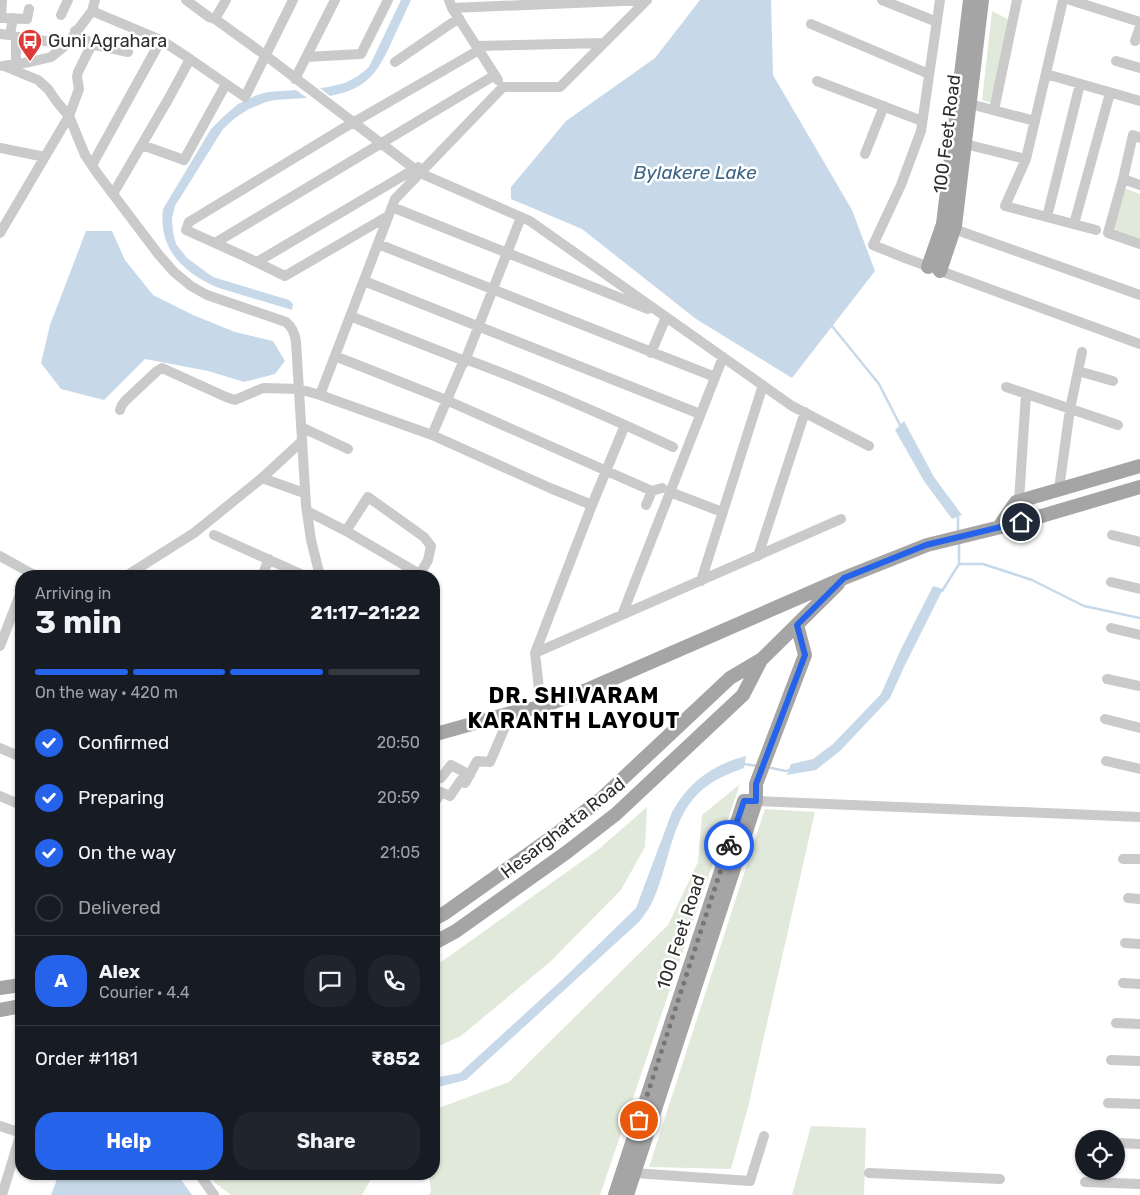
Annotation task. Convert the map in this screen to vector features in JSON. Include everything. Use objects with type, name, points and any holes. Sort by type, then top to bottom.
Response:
[{"type":"main road","name":"100 Feet Road","points":[[934,269],[943,224],[970,0]]},
{"type":"main road","name":"100 Feet Road","points":[[934,269],[954,228],[982,0]]},
{"type":"main road","points":[[999,527],[1016,502],[1140,466]]},
{"type":"main road","points":[[440,733],[541,706],[589,689],[844,578],[926,545],[1021,522],[1140,487]]},
{"type":"main road","points":[[762,659],[844,578]]},
{"type":"main road","points":[[756,801],[756,784],[805,655],[797,625]]},
{"type":"main road","name":"Hesarghatta Road","points":[[440,916],[554,835],[602,798],[730,678],[762,659]]},
{"type":"main road","name":"Hesarghatta Road","points":[[440,940],[472,920],[567,852],[616,814],[743,695],[762,659]]},
{"type":"main road","name":"100 Feet Road","points":[[615,1195],[744,801],[756,801],[627,1195]]},
{"type":"main road","points":[[0,988],[15,986]]},
{"type":"main road","points":[[0,1010],[15,1007]]},
{"type":"street","points":[[2,0],[1,18],[27,19],[29,9]]},
{"type":"street","points":[[61,15],[68,0]]},
{"type":"street","points":[[2,66],[51,57],[67,44],[92,11],[95,0]]},
{"type":"street","points":[[186,0],[265,55],[420,173],[530,221],[792,406],[869,446]]},
{"type":"street","points":[[215,19],[226,0]]},
{"type":"street","points":[[92,11],[161,40],[245,97],[293,0]]},
{"type":"street","points":[[295,78],[335,0]]},
{"type":"street","points":[[306,57],[361,54],[388,0]]},
{"type":"street","points":[[503,87],[451,4],[647,0]]},
{"type":"street","points":[[320,394],[395,198],[503,87],[560,87],[647,0]]},
{"type":"street","points":[[882,0],[937,22]]},
{"type":"street","points":[[940,0],[921,131],[900,186],[873,245],[1140,344]]},
{"type":"street","points":[[994,110],[1017,0]]},
{"type":"street","points":[[1063,0],[1026,159],[1005,206],[1096,230]]},
{"type":"street","points":[[1070,0],[1140,22]]},
{"type":"street","points":[[0,34],[10,35],[13,18]]},
{"type":"street","points":[[395,62],[459,18]]},
{"type":"street","points":[[811,24],[929,74]]},
{"type":"street","points":[[1135,40],[1140,27]]},
{"type":"street","points":[[75,31],[90,44],[128,52]]},
{"type":"street","points":[[16,64],[16,39],[18,37],[67,44]]},
{"type":"street","points":[[92,165],[161,40]]},
{"type":"street","points":[[390,212],[285,276],[186,230],[189,222],[342,128],[478,48],[604,43]]},
{"type":"street","points":[[0,233],[70,116],[80,89],[77,77],[78,72],[90,48],[90,44]]},
{"type":"street","points":[[113,194],[190,59]]},
{"type":"street","points":[[1116,61],[1140,68]]},
{"type":"street","points":[[2,66],[38,80],[48,89],[70,116],[85,155],[92,165],[166,264],[182,280],[207,295],[286,322],[294,331],[296,338],[304,492],[311,540],[318,570]]},
{"type":"street","points":[[215,244],[495,74]]},
{"type":"street","points":[[1046,74],[1140,102]]},
{"type":"street","points":[[817,80],[922,121]]},
{"type":"street","points":[[142,145],[184,160],[226,84]]},
{"type":"street","points":[[1047,217],[1080,84]]},
{"type":"street","points":[[1074,224],[1110,94]]},
{"type":"street","points":[[970,104],[1035,121]]},
{"type":"street","points":[[865,154],[884,106]]},
{"type":"street","points":[[1140,138],[1133,135],[1108,233],[1140,244]]},
{"type":"street","points":[[965,144],[1026,159]]},
{"type":"street","points":[[0,148],[45,157]]},
{"type":"street","points":[[257,262],[436,156]]},
{"type":"street","points":[[1123,179],[1140,185]]},
{"type":"street","points":[[390,212],[507,253],[664,316]]},
{"type":"street","points":[[432,435],[479,327],[521,217]]},
{"type":"street","points":[[954,228],[1140,295]]},
{"type":"street","points":[[378,244],[715,377]]},
{"type":"street","points":[[364,281],[700,414]]},
{"type":"street","points":[[350,316],[465,361],[468,360],[493,369],[625,425],[673,448]]},
{"type":"street","points":[[651,352],[664,316]]},
{"type":"street","points":[[1060,489],[1070,409],[1082,352]]},
{"type":"street","points":[[335,356],[446,400],[606,472],[722,512]]},
{"type":"street","points":[[622,615],[661,490],[700,414],[723,357]]},
{"type":"street","points":[[120,410],[122,405],[162,368],[235,400],[263,388],[299,389],[320,394],[432,435],[592,505]]},
{"type":"street","points":[[1078,371],[1113,381]]},
{"type":"street","points":[[701,581],[762,385]]},
{"type":"street","points":[[1006,387],[1118,425]]},
{"type":"street","points":[[1019,501],[1026,394]]},
{"type":"street","points":[[758,556],[805,412]]},
{"type":"street","points":[[541,706],[535,653],[625,425]]},
{"type":"street","points":[[301,427],[348,449]]},
{"type":"street","points":[[135,570],[194,533],[262,478],[301,442]]},
{"type":"street","points":[[262,478],[304,492]]},
{"type":"street","points":[[646,505],[661,490]]},
{"type":"street","points":[[346,531],[371,493],[424,537],[431,546],[424,570]]},
{"type":"street","points":[[307,511],[413,570]]},
{"type":"street","points":[[535,653],[842,519]]},
{"type":"street","points":[[214,535],[292,570]]},
{"type":"street","points":[[1112,535],[1140,542]]},
{"type":"street","points":[[0,556],[23,570]]},
{"type":"street","points":[[264,570],[269,559]]},
{"type":"street","points":[[1111,582],[1140,589]]},
{"type":"street","points":[[0,646],[15,607]]},
{"type":"street","points":[[1111,628],[1140,635]]},
{"type":"street","points":[[1107,679],[1140,686]]},
{"type":"street","points":[[440,794],[441,792],[450,796],[461,780],[465,783],[477,762],[490,762],[511,713]]},
{"type":"street","points":[[1105,719],[1140,728]]},
{"type":"street","points":[[0,748],[15,754]]},
{"type":"street","points":[[1106,761],[1140,768]]},
{"type":"street","points":[[440,777],[451,765],[470,775]]},
{"type":"street","points":[[0,796],[15,802]]},
{"type":"street","points":[[756,801],[1140,817]]},
{"type":"street","points":[[1124,859],[1140,859]]},
{"type":"street","points":[[1128,898],[1140,899]]},
{"type":"street","points":[[1125,943],[1140,944]]},
{"type":"street","points":[[1122,983],[1140,984]]},
{"type":"street","points":[[1116,1023],[1140,1024]]},
{"type":"street","points":[[1111,1060],[1140,1061]]},
{"type":"street","points":[[1108,1103],[1140,1104]]},
{"type":"street","points":[[0,1126],[15,1131]]},
{"type":"street","points":[[634,1173],[750,1181],[764,1136]]},
{"type":"street","points":[[1125,1143],[1140,1144]]},
{"type":"street","points":[[2,1195],[3,1182],[15,1149]]},
{"type":"street","points":[[869,1173],[1000,1179]]},
{"type":"street","points":[[204,1180],[214,1195]]},
{"type":"street","points":[[1085,1182],[1140,1184]]},
{"type":"green space","points":[[992,11],[1008,19],[992,103],[982,100]]},
{"type":"green space","points":[[1124,188],[1140,194],[1140,241],[1114,231]]},
{"type":"green space","points":[[740,784],[600,1195],[429,1195],[431,1192],[430,1180],[440,1180],[440,1108],[509,1082],[668,925],[698,862],[702,815]]},
{"type":"green space","points":[[647,807],[645,847],[621,890],[551,961],[461,1036],[440,1045],[440,963],[599,849]]},
{"type":"green space","points":[[765,809],[815,812],[748,1107],[731,1169],[649,1167]]},
{"type":"green space","points":[[811,1126],[866,1128],[864,1195],[792,1195]]},
{"type":"green space","points":[[213,1180],[370,1180],[362,1195],[231,1195]]},
{"type":"water","points":[[401,0],[411,0],[388,51],[370,77],[354,89],[330,96],[320,88],[345,83],[369,67]]},
{"type":"water","name":"Bylakere Lake","points":[[700,0],[771,0],[773,75],[852,210],[875,271],[792,378],[696,319],[582,229],[511,199],[511,187],[566,121],[655,58]]},
{"type":"water","points":[[296,90],[307,98],[266,102],[249,109],[223,129],[175,206],[172,218],[176,244],[187,258],[213,277],[289,300],[293,304],[292,310],[219,288],[195,275],[176,258],[169,248],[163,223],[163,209],[211,129],[224,116],[238,104],[257,95],[268,92]]},
{"type":"water","points":[[86,231],[112,231],[125,260],[153,295],[193,315],[235,332],[273,341],[285,361],[275,374],[244,382],[208,371],[145,359],[104,400],[61,389],[41,363],[50,325]]},
{"type":"water","points":[[904,421],[934,477],[962,515],[952,519],[924,481],[895,430]]},
{"type":"water","points":[[933,586],[943,589],[890,698],[841,750],[816,770],[787,775],[791,764],[813,759],[833,744],[881,694],[901,649]]},
{"type":"water","points":[[746,756],[744,768],[708,785],[692,800],[684,812],[672,840],[654,898],[640,921],[466,1080],[440,1086],[440,1077],[460,1073],[564,978],[636,908],[672,812],[679,801],[694,783],[703,776],[722,764]]},
{"type":"water","points":[[57,1180],[181,1180],[192,1195],[51,1195]]},
{"type":"waterway","points":[[832,326],[879,384],[901,427]]},
{"type":"waterway","points":[[956,514],[958,517],[958,533]]},
{"type":"waterway","points":[[942,591],[959,564],[959,541]]},
{"type":"waterway","points":[[959,564],[983,564],[1032,580],[1084,606],[1140,618]]},
{"type":"waterway","points":[[744,764],[758,766]]},
{"type":"waterway","points":[[766,767],[790,770]]},
{"type":"way so far","points":[[639,1120],[729,845]]},
{"type":"place","name":"Guni Agrahara","points":[[30,62]]},
{"type":"district","name":"DR. SHIVARAM KARANTH LAYOUT","points":[[574,708]]},
{"type":"route","points":[[729,845],[744,801],[756,801],[756,784],[805,655],[797,625],[844,578],[926,545],[1021,522]]}]
